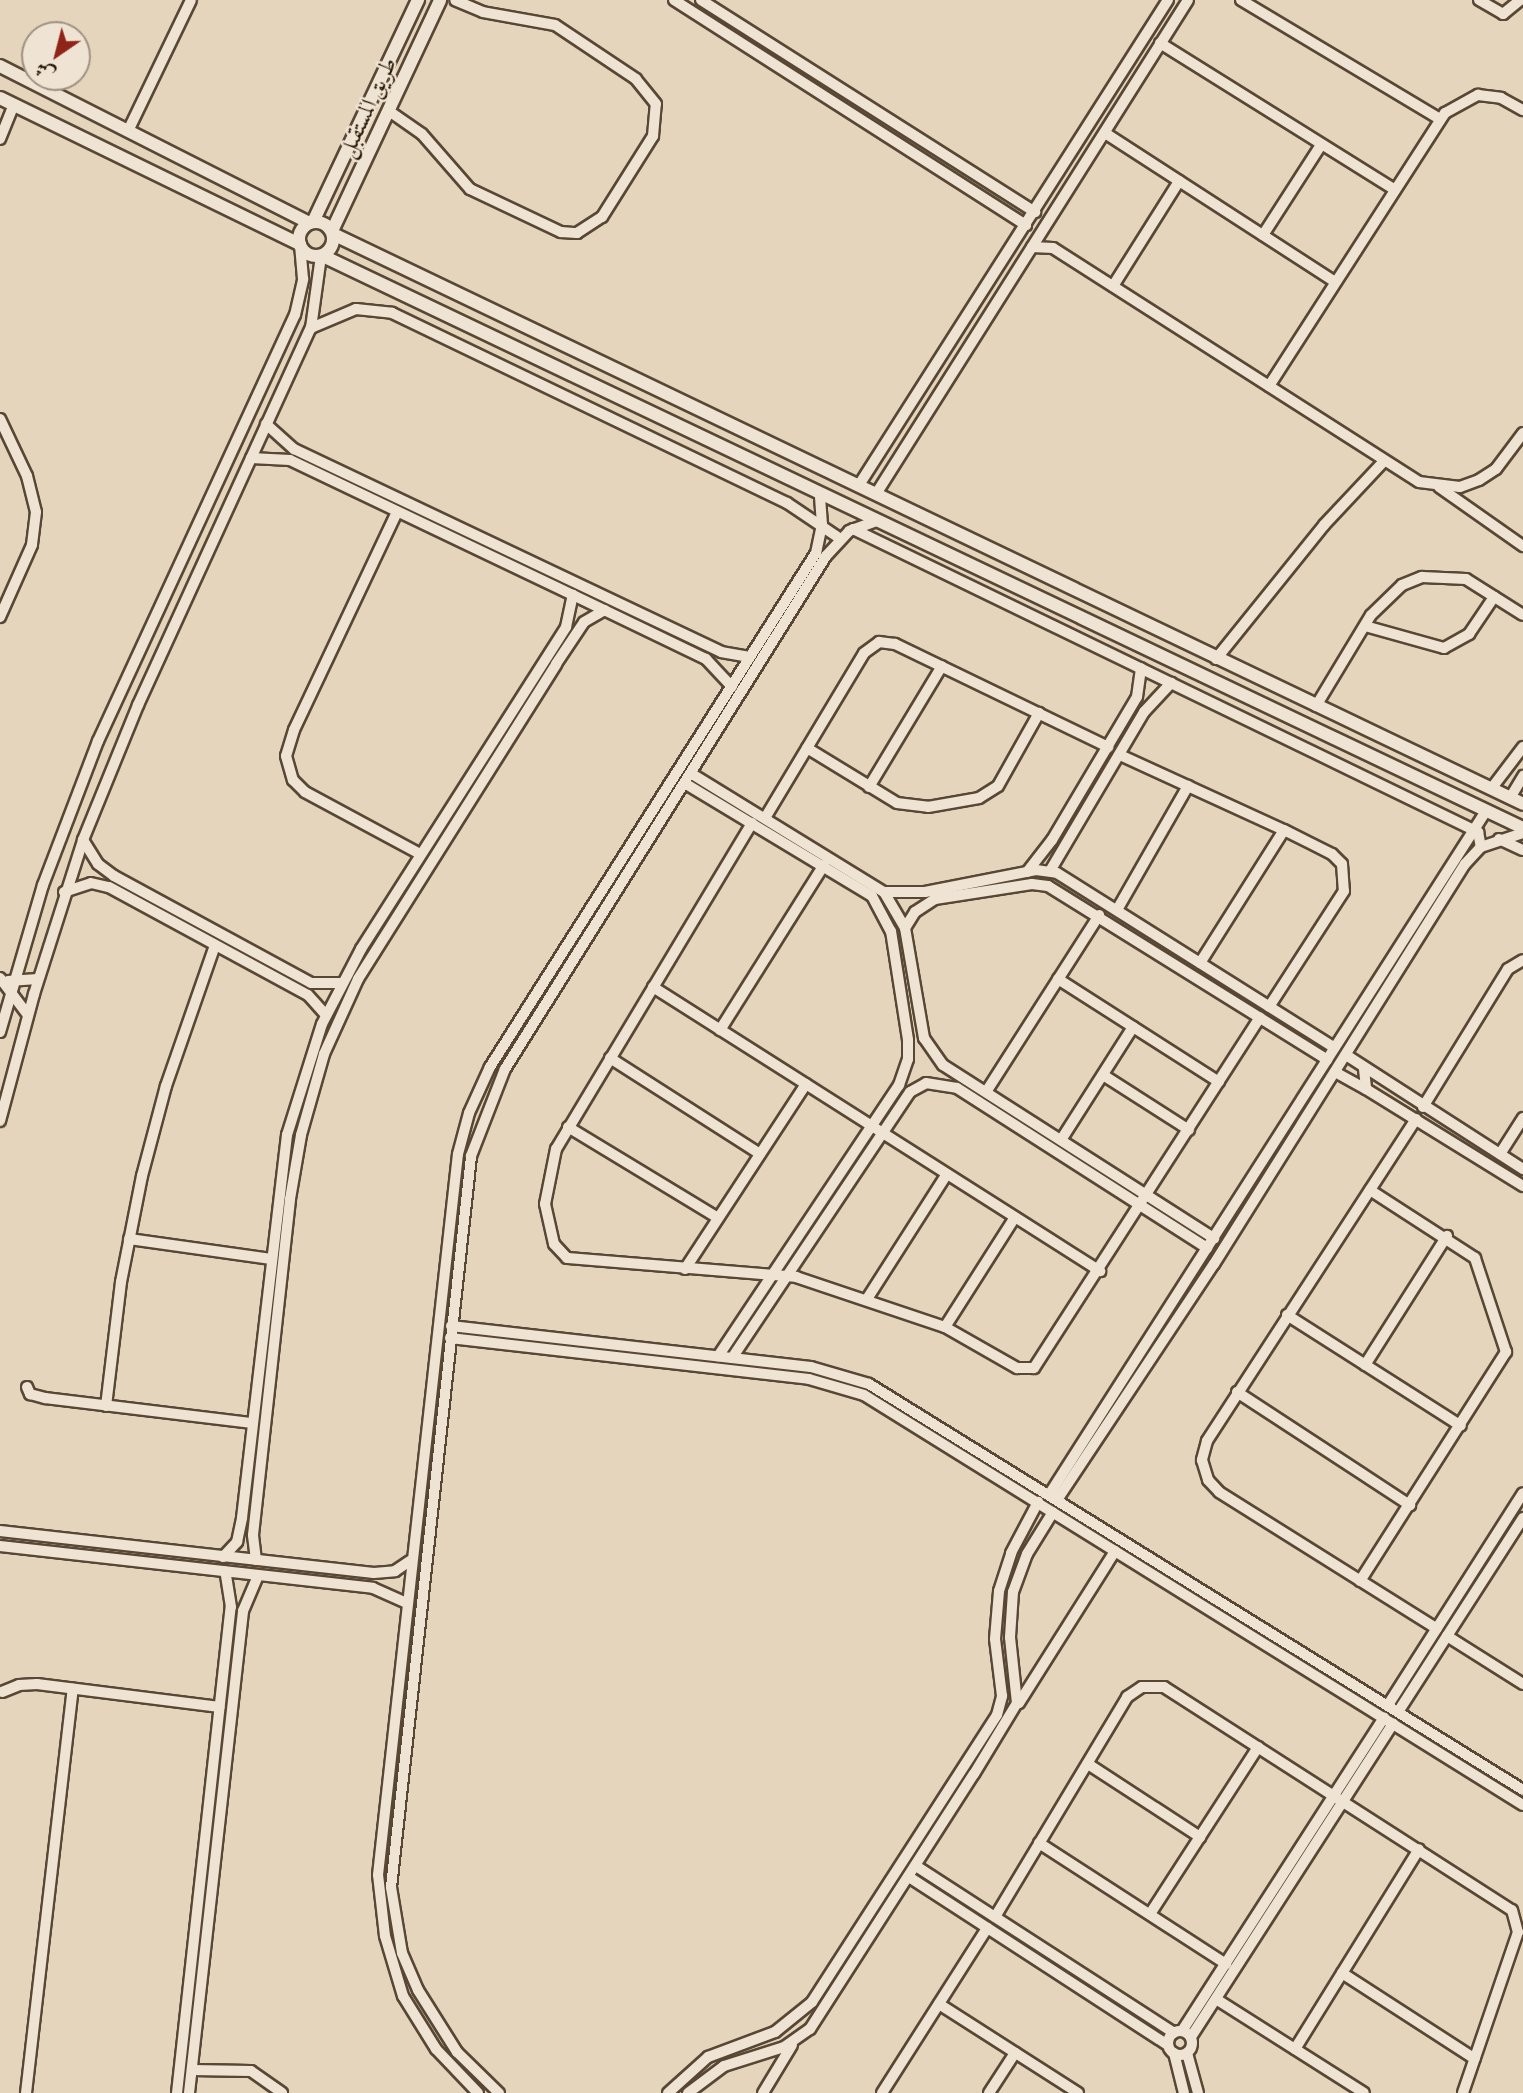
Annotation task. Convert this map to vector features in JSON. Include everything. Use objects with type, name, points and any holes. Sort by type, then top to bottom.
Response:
[{"type":"street","points":[[128,131],[191,0]]},
{"type":"street","name":"طريق المستقبل","points":[[312,222],[418,0]]},
{"type":"street","name":"طريق المستقبل","points":[[333,233],[440,0]]},
{"type":"street","points":[[389,111],[422,134],[470,189],[561,232],[577,233],[602,217],[653,136],[656,104],[636,79],[555,24],[483,12],[455,0]]},
{"type":"street","points":[[674,0],[1026,225]]},
{"type":"street","points":[[701,0],[1035,212]]},
{"type":"street","points":[[859,485],[1168,0]]},
{"type":"street","points":[[876,494],[1188,0]]},
{"type":"street","points":[[1241,0],[1440,119]]},
{"type":"street","points":[[1479,0],[1503,14],[1520,0]]},
{"type":"street","points":[[1160,43],[1395,190]]},
{"type":"street","points":[[0,66],[333,233],[1523,804]]},
{"type":"street","points":[[1269,386],[1440,119],[1456,103],[1478,95],[1501,98],[1523,110]]},
{"type":"street","points":[[0,98],[300,245],[307,254],[322,256],[1523,830]]},
{"type":"street","points":[[0,139],[14,105]]},
{"type":"street","points":[[884,133],[892,121]]},
{"type":"street","points":[[1105,133],[1335,282]]},
{"type":"street","points":[[1263,235],[1321,145]]},
{"type":"street","points":[[340,165],[359,174]]},
{"type":"street","points":[[1113,286],[1179,181]]},
{"type":"street","points":[[0,1032],[7,982],[103,729],[295,315],[303,279],[301,231],[312,222]]},
{"type":"street","points":[[1044,229],[1053,248]]},
{"type":"street","points":[[0,1121],[38,979],[83,840],[138,705],[311,328],[322,256],[332,247],[333,233]]},
{"type":"street","points":[[1032,247],[1053,248],[1384,461],[1419,482],[1439,487],[1523,547]]},
{"type":"street","points":[[984,292],[997,301]]},
{"type":"street","points":[[311,328],[356,309],[392,313],[787,503],[839,538]]},
{"type":"street","points":[[0,419],[27,476],[36,512],[32,545],[0,617]]},
{"type":"street","points":[[266,424],[292,455],[397,512],[706,659],[732,687]]},
{"type":"street","points":[[1439,487],[1479,480],[1512,450],[1523,433]]},
{"type":"street","points":[[1512,450],[1523,457]]},
{"type":"street","points":[[251,458],[292,455],[712,648],[750,657]]},
{"type":"street","points":[[1216,659],[1315,535],[1384,461]]},
{"type":"street","points":[[478,2093],[427,2036],[396,1975],[381,1916],[378,1875],[405,1602],[452,1191],[462,1136],[482,1082],[816,552],[822,525],[820,495]]},
{"type":"street","points":[[397,512],[293,730],[286,764],[293,780],[305,792],[420,854]]},
{"type":"street","points":[[499,2093],[467,2064],[438,2026],[402,1953],[391,1870],[471,1156],[496,1086],[839,538],[853,529],[877,521]]},
{"type":"street","points":[[853,529],[1474,830],[1482,839],[1481,848]]},
{"type":"street","points":[[1316,706],[1384,598],[1422,577],[1466,579],[1523,615]]},
{"type":"street","points":[[223,1557],[237,1542],[248,1519],[287,1231],[308,1107],[345,1004],[570,630],[573,595]]},
{"type":"street","points":[[1364,626],[1444,648],[1469,634],[1494,597]]},
{"type":"street","points":[[256,1560],[248,1519],[253,1423],[287,1135],[326,1015],[341,983],[420,854],[570,630],[605,610]]},
{"type":"street","points":[[765,818],[874,644],[890,642],[1108,747]]},
{"type":"street","points":[[706,659],[712,648]]},
{"type":"street","points":[[869,787],[942,666]]},
{"type":"street","points":[[1220,685],[1231,666]]},
{"type":"street","points":[[1027,872],[1072,807],[1140,692],[1142,668]]},
{"type":"street","points":[[1050,871],[1082,813],[1153,700],[1171,682]]},
{"type":"street","points":[[1140,692],[1153,700]]},
{"type":"street","points":[[807,748],[869,787],[912,807],[985,795],[1007,775],[1039,713]]},
{"type":"street","points":[[1491,789],[1523,747]]},
{"type":"street","points":[[1120,755],[1284,830],[1337,858],[1346,884],[1269,1007]]},
{"type":"street","points":[[1510,798],[1523,776]]},
{"type":"street","points":[[689,779],[765,818],[884,892],[905,928],[928,1048],[943,1065],[1214,1238]]},
{"type":"street","points":[[689,779],[752,823],[872,896],[887,919],[894,945],[908,1059],[899,1085],[718,1356]]},
{"type":"street","points":[[1117,909],[1188,786]]},
{"type":"street","points":[[1072,807],[1082,813]]},
{"type":"street","points":[[1053,1497],[1265,1156],[1486,811]]},
{"type":"street","points":[[752,823],[568,1127],[551,1162],[546,1189],[548,1220],[559,1252],[578,1261],[787,1276],[867,1299],[945,1327],[1017,1368],[1034,1368],[1100,1271],[1261,1017]]},
{"type":"street","points":[[1200,963],[1284,830]]},
{"type":"street","points":[[1053,1497],[1277,1163],[1465,864],[1481,848],[1523,830]]},
{"type":"street","points":[[1499,839],[1523,850]]},
{"type":"street","points":[[83,840],[98,864],[120,885],[215,945],[297,982],[317,985],[341,983]]},
{"type":"street","points":[[720,1030],[824,865]]},
{"type":"street","points":[[884,892],[915,893],[1027,872],[1050,871],[1117,909],[1335,1048]]},
{"type":"street","points":[[610,877],[622,885]]},
{"type":"street","points":[[64,892],[90,884],[120,885],[297,982],[326,1015]]},
{"type":"street","points":[[905,928],[915,912],[935,899],[1032,884],[1056,889],[1327,1060]]},
{"type":"street","points":[[986,1092],[1099,915]]},
{"type":"street","points":[[106,1406],[128,1238],[159,1107],[215,945]]},
{"type":"street","points":[[1423,1107],[1508,969],[1523,960]]},
{"type":"street","points":[[1382,974],[1392,982]]},
{"type":"street","points":[[7,982],[38,979]]},
{"type":"street","points":[[1058,979],[1219,1082]]},
{"type":"street","points":[[7,982],[28,1016]]},
{"type":"street","points":[[653,987],[1100,1271]]},
{"type":"street","points":[[1061,1140],[1133,1027]]},
{"type":"street","points":[[1346,1055],[1523,1169]]},
{"type":"street","points":[[610,1058],[760,1154]]},
{"type":"street","points":[[1364,1069],[1366,1089]]},
{"type":"street","points":[[1335,1072],[1523,1186]]},
{"type":"street","points":[[1103,1076],[1189,1130]]},
{"type":"street","points":[[732,1358],[910,1092],[926,1083],[945,1082],[1207,1248]]},
{"type":"street","points":[[685,1269],[806,1084]]},
{"type":"street","points":[[1500,1154],[1523,1118]]},
{"type":"street","points":[[1416,1119],[1237,1392],[1203,1450],[1208,1480],[1219,1492],[1437,1629]]},
{"type":"street","points":[[568,1127],[718,1217]]},
{"type":"street","points":[[1265,1156],[1277,1163]]},
{"type":"street","points":[[867,1299],[947,1174]]},
{"type":"street","points":[[1360,1581],[1500,1367],[1506,1345],[1479,1265],[1469,1251],[1370,1190]]},
{"type":"street","points":[[452,1191],[465,1194]]},
{"type":"street","points":[[945,1327],[1015,1217]]},
{"type":"street","points":[[275,1231],[287,1231]]},
{"type":"street","points":[[1365,1365],[1447,1237]]},
{"type":"street","points":[[128,1238],[272,1259]]},
{"type":"street","points":[[1287,1315],[1461,1426]]},
{"type":"street","points":[[452,1326],[825,1369],[869,1384],[1523,1790]]},
{"type":"street","points":[[450,1338],[836,1385],[876,1402],[1523,1805]]},
{"type":"street","points":[[27,1387],[33,1396],[253,1423]]},
{"type":"street","points":[[1237,1392],[1410,1505]]},
{"type":"street","points":[[1393,1709],[1437,1629],[1523,1493]]},
{"type":"street","points":[[668,2093],[719,2051],[765,2037],[794,2020],[813,2002],[964,1767],[1000,1709],[1002,1690],[995,1639],[999,1591],[1012,1553],[1038,1502]]},
{"type":"street","points":[[1014,1711],[1019,1688],[1010,1637],[1013,1592],[1027,1554],[1054,1512]]},
{"type":"street","points":[[1393,1709],[1447,1636],[1523,1518]]},
{"type":"street","points":[[0,1531],[374,1573],[395,1572],[410,1561]]},
{"type":"street","points":[[1511,1536],[1523,1544]]},
{"type":"street","points":[[0,1546],[373,1588],[405,1602]]},
{"type":"street","points":[[763,2093],[794,2042],[818,2020],[1115,1551]]},
{"type":"street","points":[[189,2093],[236,1615],[225,1571]]},
{"type":"street","points":[[373,1588],[374,1573]]},
{"type":"street","points":[[177,2093],[220,1707],[236,1615],[258,1575]]},
{"type":"street","points":[[1447,1636],[1523,1684]]},
{"type":"street","points":[[2,1692],[28,1684],[220,1707]]},
{"type":"street","points":[[995,1917],[1127,1697],[1148,1685],[1164,1687],[1508,1906],[1517,1920],[1516,1938],[1463,2093]]},
{"type":"street","points":[[26,2093],[73,1689]]},
{"type":"street","points":[[1182,2034],[1216,1999],[1388,1721]]},
{"type":"street","points":[[1150,1914],[1258,1747]]},
{"type":"street","points":[[1088,1764],[1200,1837]]},
{"type":"street","points":[[964,1767],[974,1774]]},
{"type":"street","points":[[385,1794],[399,1795]]},
{"type":"street","points":[[1171,2049],[1339,1798]]},
{"type":"street","points":[[1039,1843],[1226,1964]]},
{"type":"street","points":[[1295,2049],[1419,1849]]},
{"type":"street","points":[[916,1866],[1182,2034],[1198,2093]]},
{"type":"street","points":[[909,1877],[1171,2049],[1187,2053]]},
{"type":"street","points":[[864,1922],[876,1929]]},
{"type":"street","points":[[882,2093],[988,1928]]},
{"type":"street","points":[[1342,1973],[1475,2059]]},
{"type":"street","points":[[1216,1999],[1364,2093]]},
{"type":"street","points":[[939,2004],[1078,2093]]},
{"type":"street","points":[[688,2093],[724,2066],[794,2042]]},
{"type":"street","points":[[1171,2049],[1184,2093]]},
{"type":"street","points":[[989,2093],[1015,2053]]},
{"type":"street","points":[[192,2070],[251,2071],[282,2093]]}]
